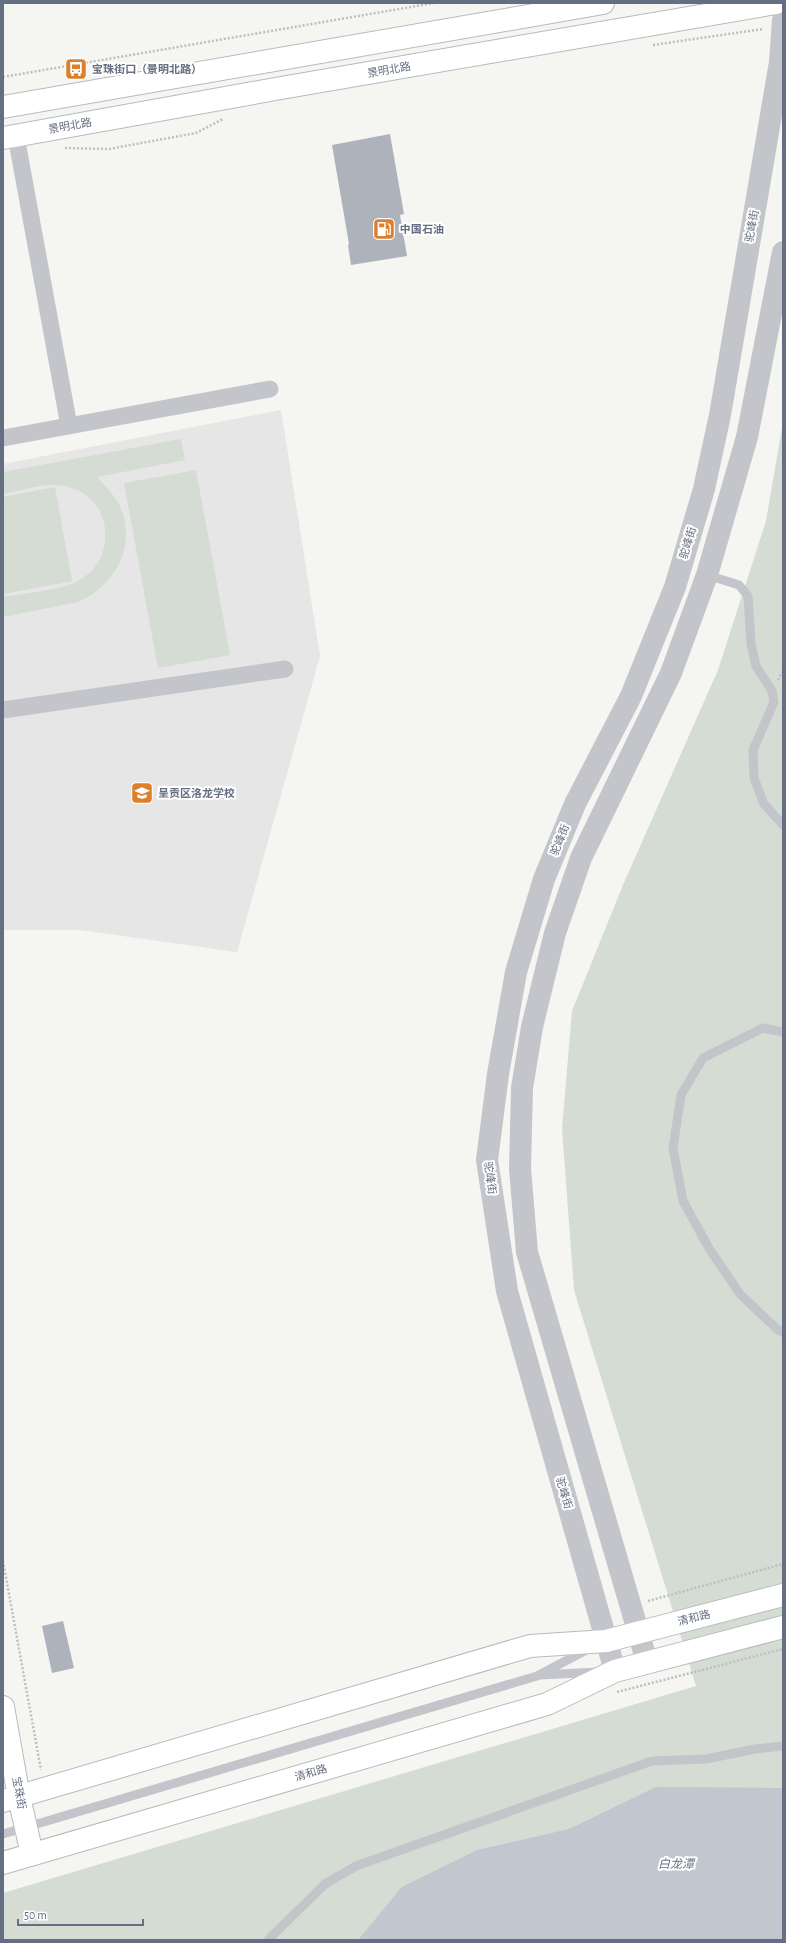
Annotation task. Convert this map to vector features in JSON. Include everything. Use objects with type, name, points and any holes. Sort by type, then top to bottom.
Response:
[{"type":"main road","points":[[3,107],[603,3]]},
{"type":"main road","name":"景明北路","points":[[9,137],[281,88],[776,3]]},
{"type":"main road","name":"清和路","points":[[11,1799],[530,1646],[606,1640],[783,1595]]},
{"type":"main road","name":"清和路","points":[[3,1863],[547,1704],[615,1670],[783,1627]]},
{"type":"main road","name":"宝珠街","points":[[3,1707],[11,1799],[26,1828],[32,1854]]},
{"type":"street","name":"驼峰街","points":[[615,1670],[507,1291],[487,1160],[498,1074],[516,972],[544,879],[575,804],[631,696],[675,587],[704,489],[722,407],[780,62],[783,20]]},
{"type":"street","points":[[9,137],[69,426]]},
{"type":"street","points":[[647,1662],[527,1252],[520,1169],[522,1088],[532,1027],[555,934],[581,858],[671,672],[707,575],[747,437],[783,252]]},
{"type":"street","points":[[3,438],[270,389]]},
{"type":"street","points":[[3,710],[285,669]]},
{"type":"lane","points":[[707,575],[739,585],[748,596],[751,644],[756,666],[772,691],[774,702],[753,750],[754,778],[764,804],[783,825]]},
{"type":"lane","points":[[783,1032],[763,1028],[703,1058],[681,1095],[672,1148],[683,1202],[710,1250],[740,1294],[778,1330],[783,1332]]},
{"type":"lane","name":"清和路","points":[[3,1834],[537,1676],[606,1640]]},
{"type":"lane","name":"清和路","points":[[537,1676],[615,1670]]},
{"type":"lane","points":[[268,1940],[325,1884],[356,1866],[652,1761],[706,1759],[755,1748],[783,1746]]},
{"type":"path","points":[[3,77],[434,3]]},
{"type":"path","points":[[649,46],[782,26]]},
{"type":"path","points":[[64,148],[109,149],[196,133],[229,116]]},
{"type":"path","points":[[3,1561],[44,1790]]},
{"type":"path","points":[[630,1606],[783,1564]]},
{"type":"shaded area","name":"呈贡区洛龙学校","points":[[281,410],[320,656],[237,952],[80,930],[3,930],[3,464]]},
{"type":"shaded area","points":[[783,422],[783,1940],[3,1940],[3,1893],[696,1686],[574,1290],[562,1129],[572,1011],[623,885],[718,670],[766,521]]},
{"type":"shaded area","points":[[181,439],[185,460],[97,477],[119,504],[125,523],[126,537],[124,551],[119,564],[112,576],[102,586],[91,595],[78,602],[3,617],[3,597],[62,587],[78,581],[90,572],[99,560],[104,547],[105,533],[103,519],[96,506],[86,495],[72,488],[55,485],[38,486],[3,494],[3,472]]},
{"type":"shaded area","points":[[196,470],[230,655],[158,668],[124,483]]},
{"type":"shaded area","points":[[55,487],[72,581],[3,594],[3,497]]},
{"type":"water","name":"白龙潭","points":[[656,1787],[783,1788],[783,1940],[358,1940],[402,1887],[477,1850],[569,1829]]},
{"type":"building","points":[[390,134],[404,214],[400,215],[407,256],[351,265],[349,244],[332,145]]},
{"type":"building","points":[[63,1621],[74,1668],[52,1673],[42,1626]]},
{"type":"place","name":"宝珠街口（景明北路）","points":[[76,69]]},
{"type":"place","name":"中国石油","points":[[384,229]]},
{"type":"place","name":"呈贡区洛龙学校","points":[[142,793]]}]
